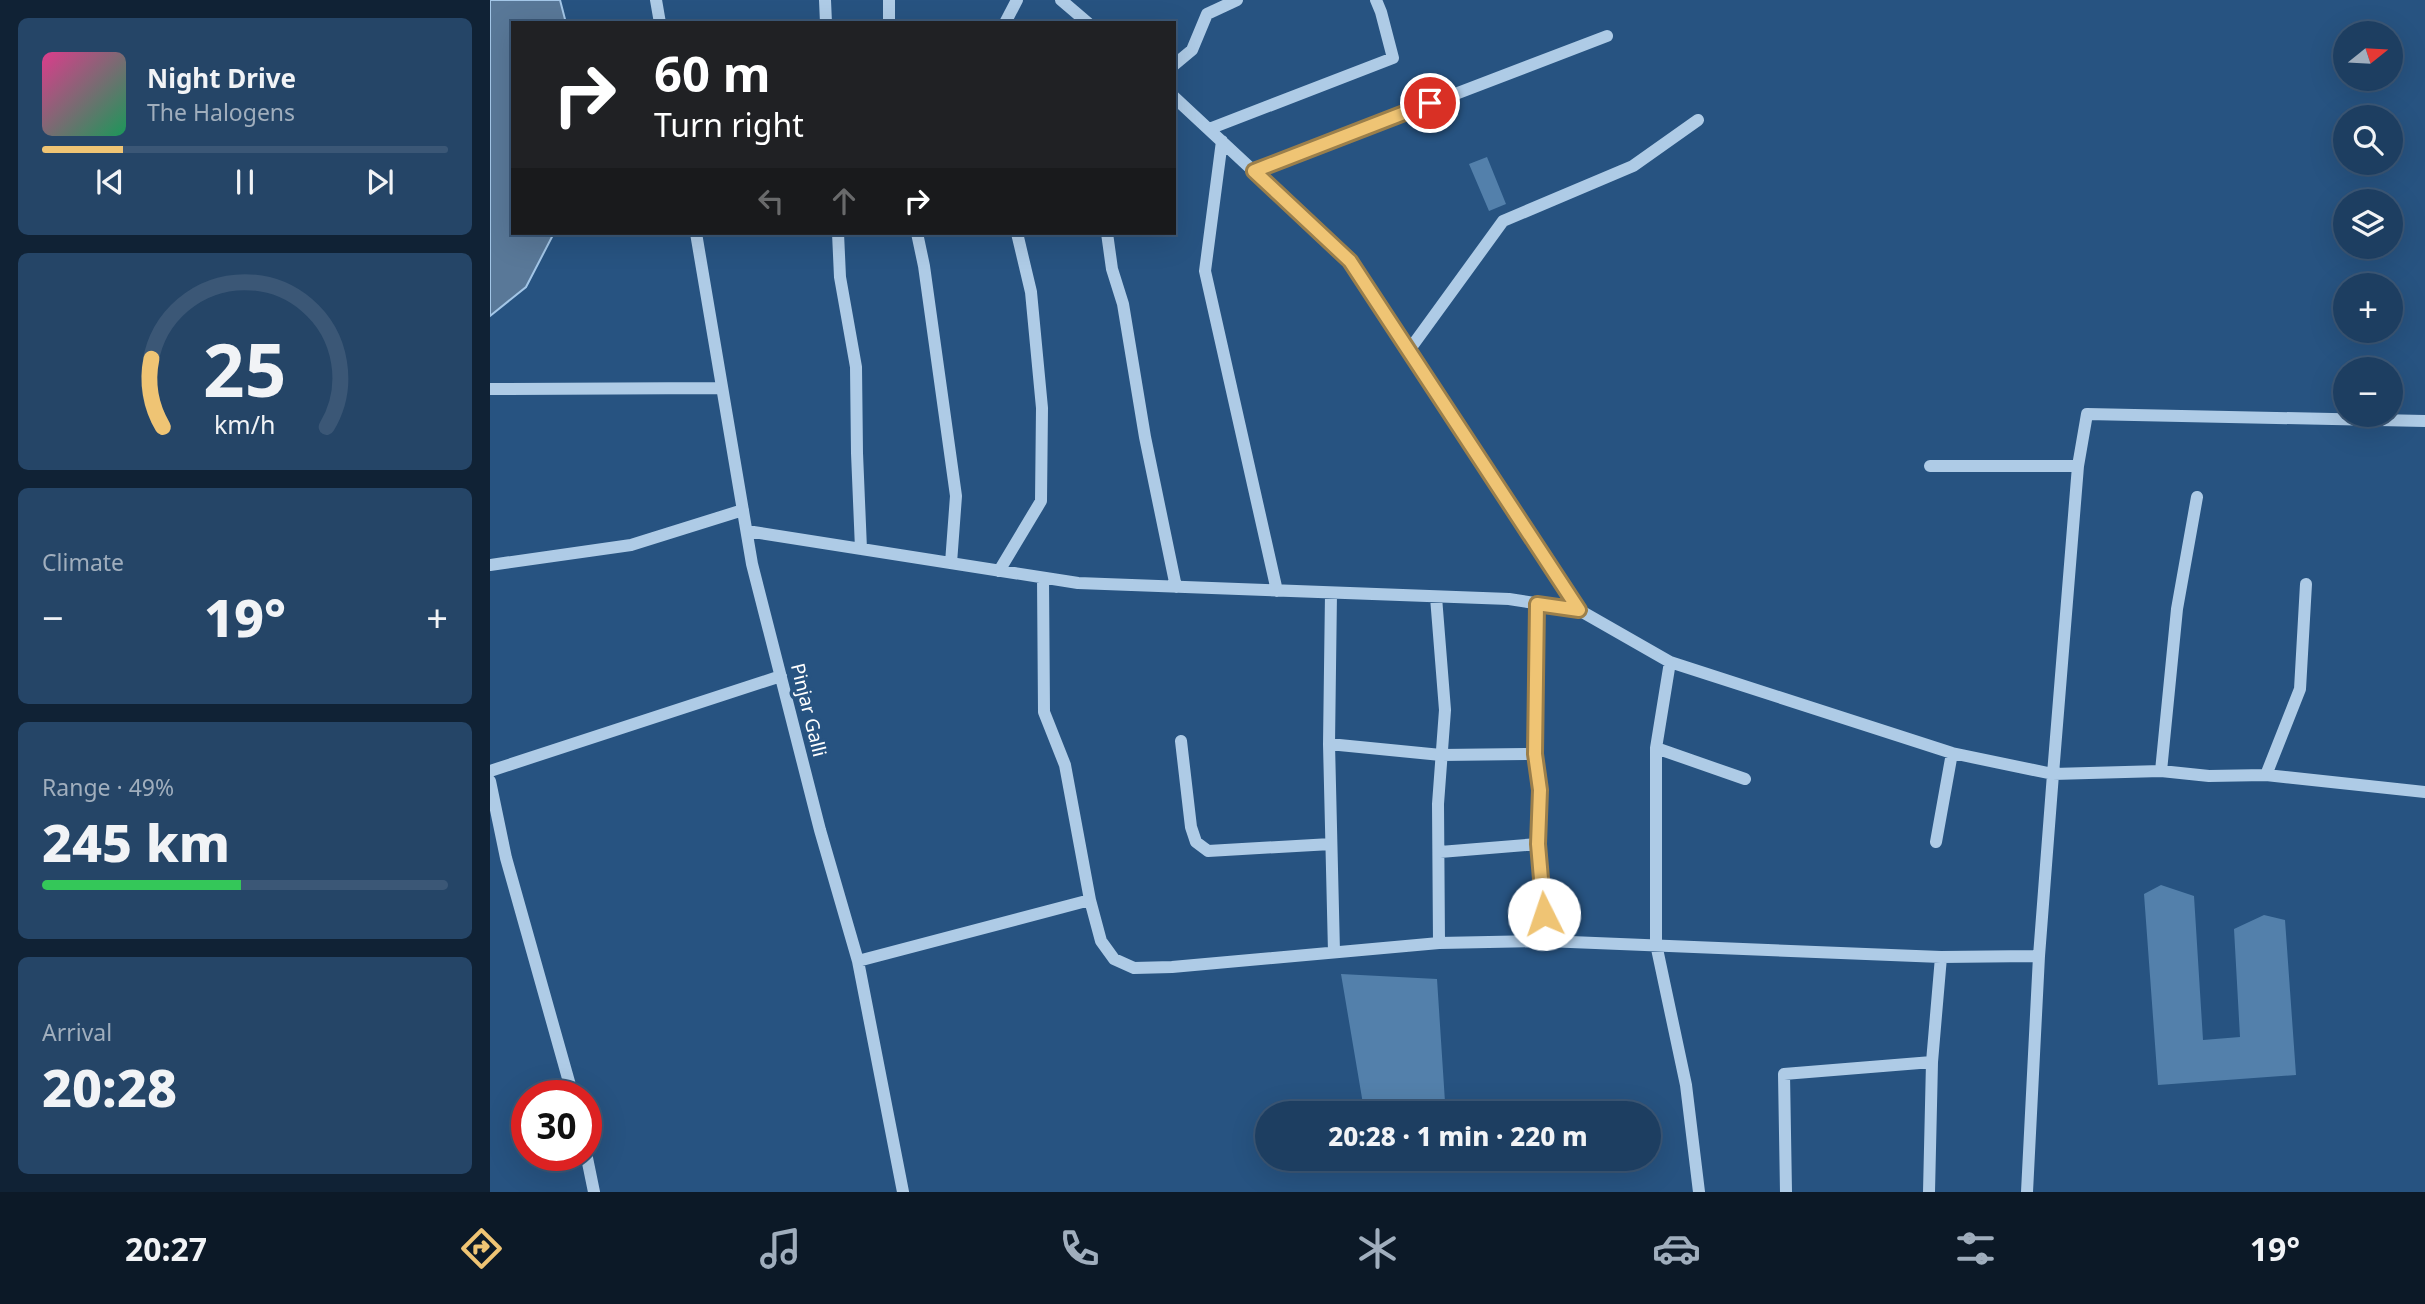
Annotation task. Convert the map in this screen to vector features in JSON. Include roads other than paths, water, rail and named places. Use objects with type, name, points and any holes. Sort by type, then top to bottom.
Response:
[{"type":"street","points":[[656,0],[660,21]]},
{"type":"street","points":[[825,0],[826,21]]},
{"type":"street","points":[[889,0],[889,21]]},
{"type":"street","points":[[1006,21],[1017,0]]},
{"type":"street","points":[[1061,0],[1086,21]]},
{"type":"street","points":[[1176,63],[1192,50],[1207,14],[1237,0]]},
{"type":"street","points":[[1209,129],[1393,58],[1376,0]]},
{"type":"street","points":[[1254,171],[1607,36]]},
{"type":"street","points":[[1176,99],[1350,261],[1410,348],[1579,610]]},
{"type":"street","points":[[1410,348],[1503,221],[1633,166],[1698,120]]},
{"type":"street","points":[[1222,141],[1205,271],[1277,591]]},
{"type":"street","name":"Pinjar Galli","points":[[696,235],[752,564],[820,830],[858,961],[903,1192]]},
{"type":"street","points":[[838,235],[840,277],[856,367],[860,549]]},
{"type":"street","points":[[917,235],[956,496],[951,563]]},
{"type":"street","points":[[999,571],[1041,501],[1042,408],[1031,292],[1017,235]]},
{"type":"street","points":[[1107,235],[1112,269],[1123,304],[1145,438],[1176,587]]},
{"type":"street","points":[[490,388],[722,388]]},
{"type":"street","points":[[2027,1192],[2039,956],[2053,774],[2078,466],[2087,414],[2425,421]]},
{"type":"street","points":[[1930,467],[2078,466]]},
{"type":"street","points":[[2161,771],[2177,610],[2197,497]]},
{"type":"street","points":[[490,565],[631,545],[743,510]]},
{"type":"street","points":[[747,531],[1078,583],[1509,599],[1579,610],[1670,662],[1952,753],[2053,774],[2161,771],[2209,776],[2266,775],[2425,792]]},
{"type":"street","points":[[1043,578],[1044,712],[1065,765],[1090,900],[1101,941],[1114,959],[1135,968],[1439,943],[1546,941],[1941,957],[2039,956]]},
{"type":"street","points":[[2266,775],[2300,689],[2306,584]]},
{"type":"street","points":[[1331,593],[1329,744],[1334,952]]},
{"type":"street","points":[[1436,597],[1445,710],[1438,804],[1439,943]]},
{"type":"street","points":[[1537,604],[1535,754],[1540,790],[1538,844],[1546,941]]},
{"type":"street","points":[[1670,662],[1656,748],[1656,944],[1686,1085],[1699,1192]]},
{"type":"street","points":[[490,771],[781,676]]},
{"type":"street","points":[[1181,741],[1191,827],[1196,842],[1208,851],[1331,844]]},
{"type":"street","points":[[1329,744],[1441,755],[1535,754]]},
{"type":"street","points":[[1656,748],[1745,779]]},
{"type":"street","points":[[1936,842],[1952,753]]},
{"type":"street","points":[[490,781],[506,858],[568,1080]]},
{"type":"street","points":[[1440,852],[1538,844]]},
{"type":"street","points":[[858,961],[1090,900]]},
{"type":"street","points":[[1928,1192],[1932,1062],[1941,957]]},
{"type":"street","points":[[1786,1192],[1784,1074],[1932,1062]]},
{"type":"street","points":[[590,1171],[594,1192]]},
{"type":"water","points":[[490,0],[560,0],[565,21],[511,21],[511,235],[553,235],[526,287],[490,316]]}]
